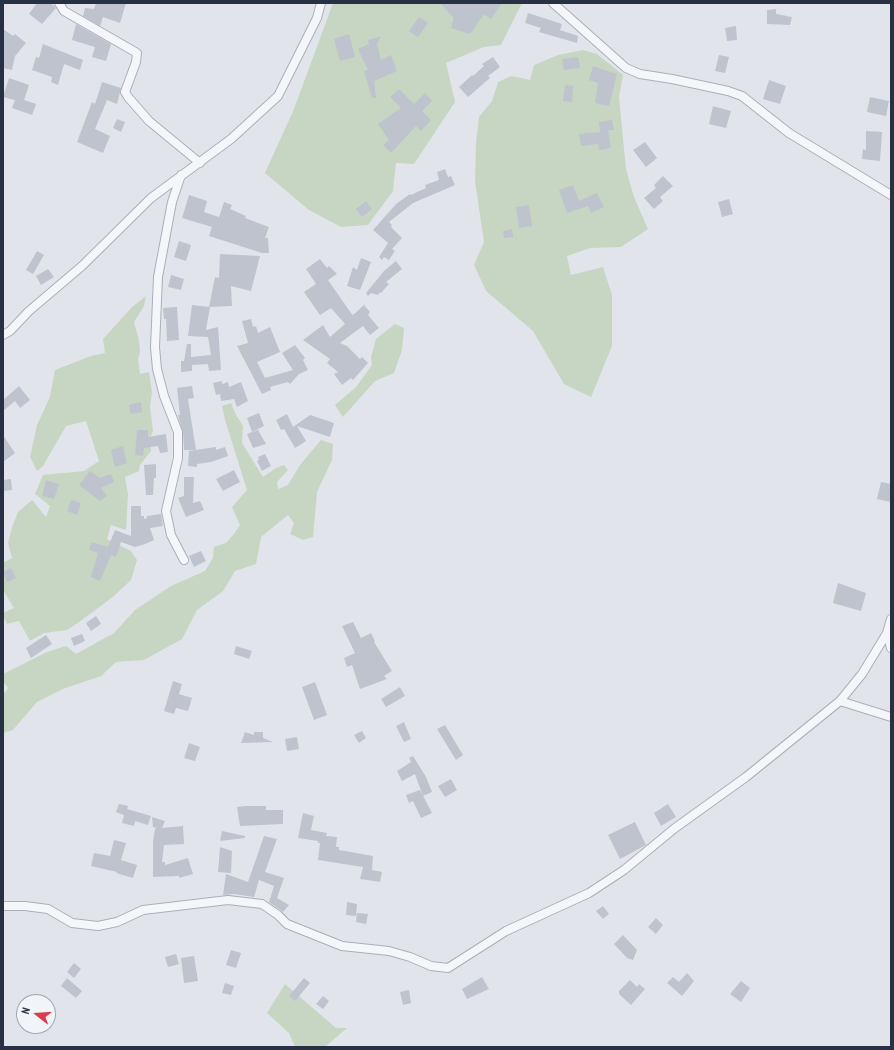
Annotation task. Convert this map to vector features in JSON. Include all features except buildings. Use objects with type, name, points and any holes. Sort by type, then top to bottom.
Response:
[{"type":"street","points":[[59,3],[64,11],[137,53],[136,62],[125,92],[149,121],[200,163]]},
{"type":"street","points":[[3,335],[10,331],[29,311],[82,266],[120,226],[151,198],[231,139],[278,96],[317,18],[321,3]]},
{"type":"street","points":[[553,3],[626,68],[640,74],[728,90],[742,96],[789,133],[891,195]]},
{"type":"street","points":[[182,174],[169,215],[158,277],[155,347],[157,369],[164,396],[178,432],[178,458],[166,511],[171,535],[184,560]]},
{"type":"street","points":[[3,906],[24,906],[48,909],[72,923],[98,926],[117,922],[143,910],[228,900],[262,904],[278,915],[287,924],[342,946],[389,951],[410,957],[431,966],[448,968],[506,931],[589,893],[624,870],[675,828],[746,777],[840,701],[862,674],[887,633],[891,619]]},
{"type":"street","points":[[887,633],[891,648]]},
{"type":"street","points":[[840,701],[891,717]]},
{"type":"green space","points":[[333,3],[522,3],[501,45],[484,47],[446,63],[455,102],[414,164],[396,163],[393,191],[368,225],[341,227],[309,210],[265,173],[294,109]]},
{"type":"green space","points":[[583,50],[597,54],[623,75],[619,97],[626,169],[634,197],[648,229],[621,247],[590,248],[567,256],[571,275],[603,267],[612,295],[612,346],[591,397],[564,384],[533,331],[486,291],[474,265],[484,242],[475,181],[476,143],[479,117],[492,101],[498,82],[511,76],[530,80],[534,65],[558,55]]},
{"type":"green space","points":[[146,296],[144,306],[134,322],[139,340],[140,352],[138,359],[140,374],[149,372],[152,393],[150,407],[153,431],[150,438],[151,451],[140,465],[139,471],[125,477],[128,494],[126,530],[111,525],[107,539],[131,551],[137,560],[131,580],[114,596],[67,630],[44,633],[30,641],[19,621],[7,624],[3,616],[3,613],[14,608],[3,590],[3,563],[12,558],[8,543],[12,527],[18,512],[32,500],[46,517],[50,506],[35,494],[43,475],[84,471],[99,461],[86,421],[66,426],[43,466],[37,471],[30,457],[37,425],[50,397],[55,370],[91,356],[105,353],[103,339],[132,307]]},
{"type":"green space","points":[[395,324],[404,328],[402,350],[394,373],[375,381],[343,417],[335,405],[356,387],[372,365],[371,357],[376,339]]},
{"type":"green space","points":[[231,403],[243,426],[242,443],[263,477],[276,468],[284,465],[288,470],[277,482],[278,489],[288,485],[300,465],[321,440],[333,444],[332,460],[317,492],[313,537],[303,540],[290,534],[294,523],[288,515],[261,537],[256,564],[235,571],[223,591],[197,610],[182,639],[144,660],[116,662],[101,676],[63,689],[37,702],[13,730],[3,733],[3,695],[8,688],[3,681],[3,674],[47,652],[66,646],[76,654],[114,633],[135,610],[171,586],[205,571],[213,558],[214,547],[226,543],[234,534],[240,525],[232,507],[247,490],[222,406]]},
{"type":"green space","points":[[285,984],[336,1028],[347,1028],[325,1047],[295,1047],[289,1033],[267,1013]]}]
